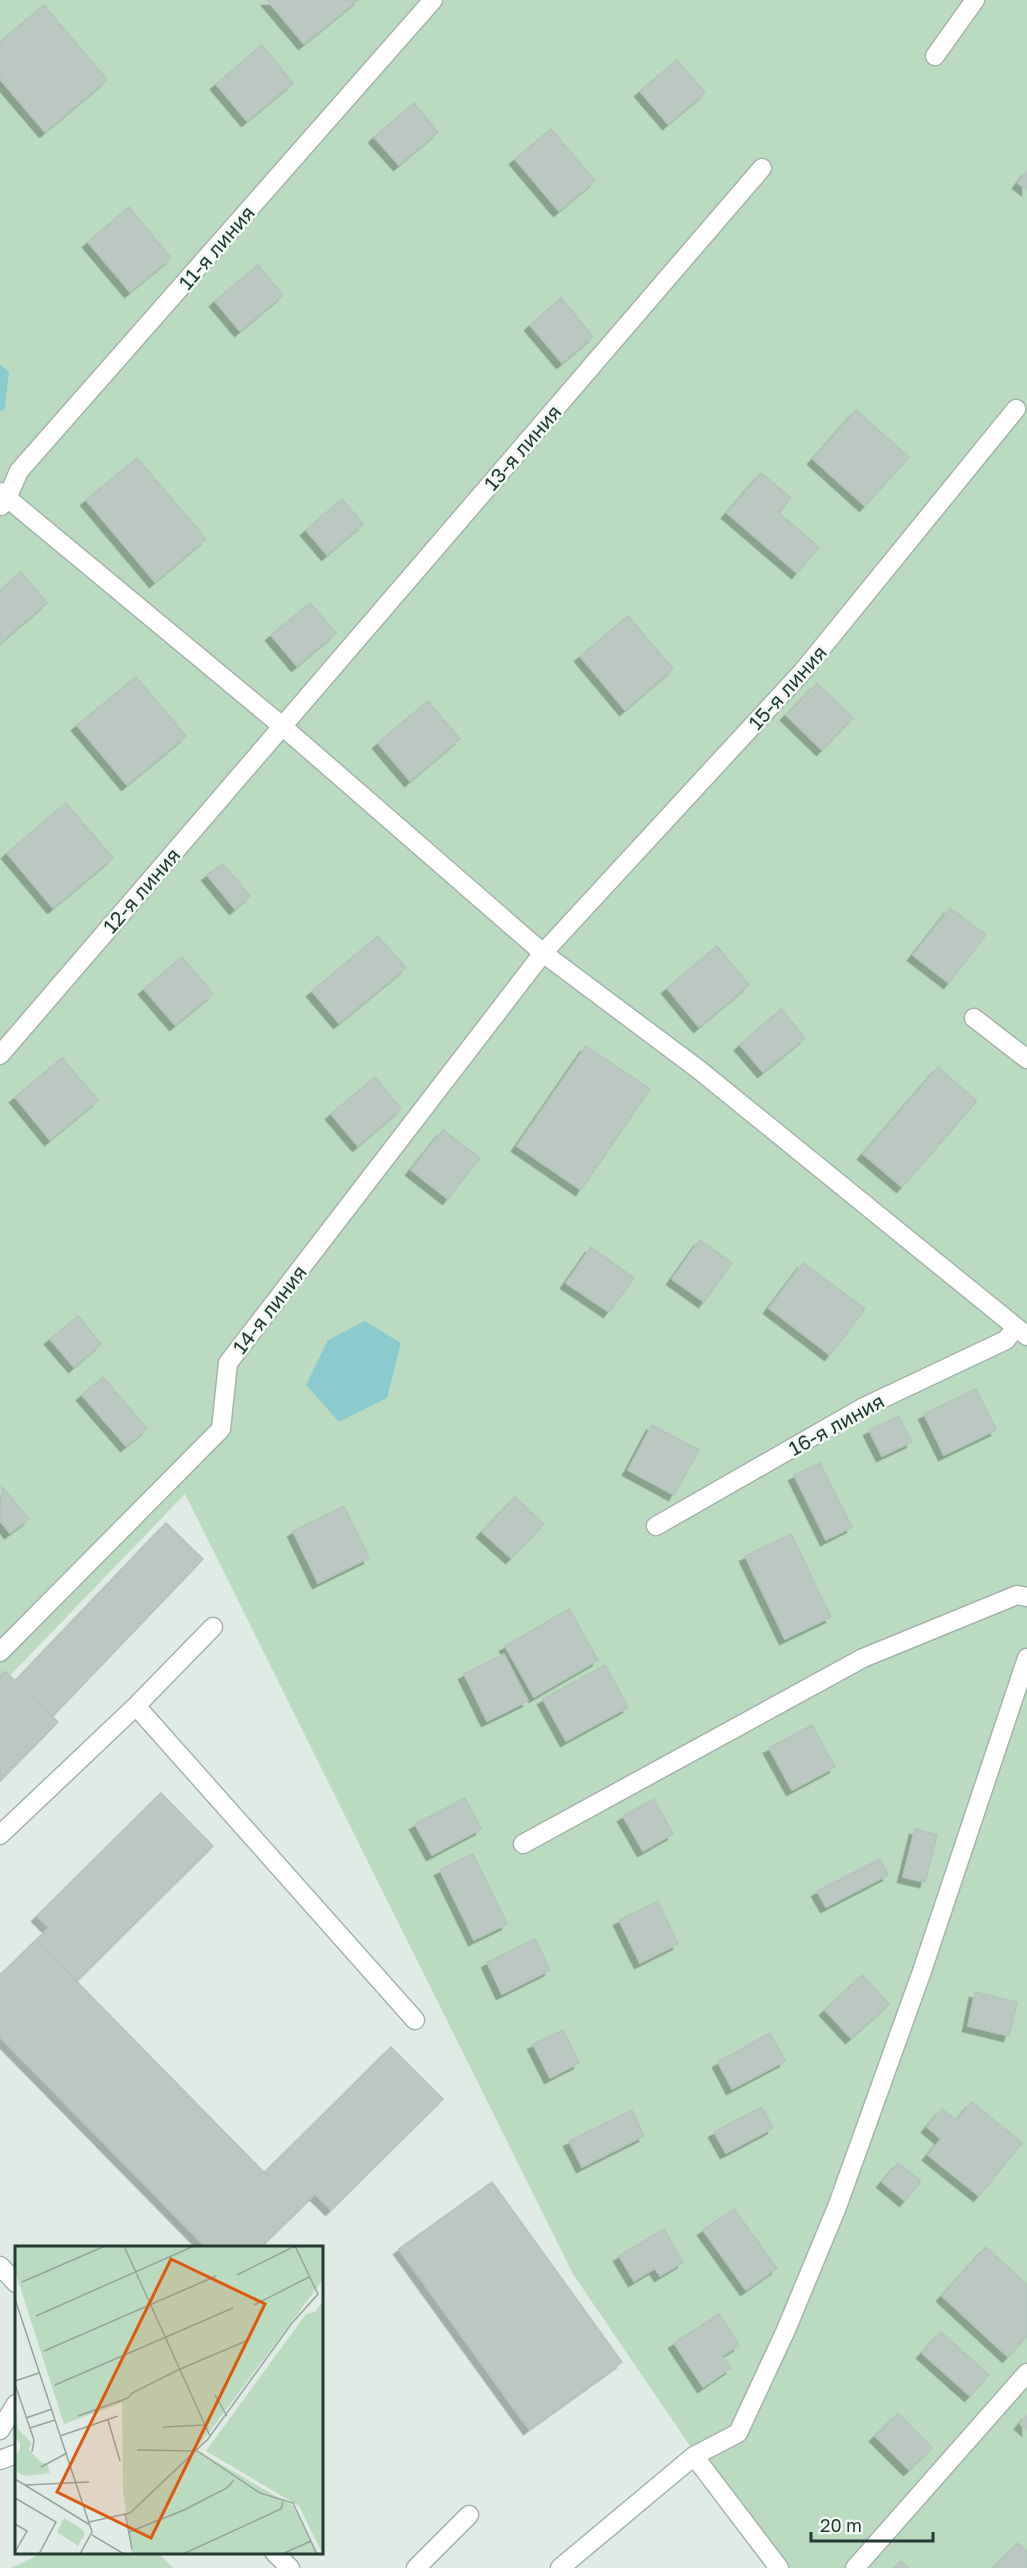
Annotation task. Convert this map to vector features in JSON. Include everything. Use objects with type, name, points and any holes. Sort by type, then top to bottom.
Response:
[{"type":"street","name":"11-я линия","points":[[2,499],[19,471],[433,0]]},
{"type":"street","points":[[935,57],[975,0]]},
{"type":"street","name":"13-я линия","points":[[282,726],[762,168]]},
{"type":"street","name":"15-я линия","points":[[543,953],[803,671],[1016,409]]},
{"type":"street","points":[[2,499],[282,726],[543,953],[698,1069],[1022,1331]]},
{"type":"street","name":"12-я линия","points":[[0,1055],[282,726]]},
{"type":"street","name":"14-я линия","points":[[0,1652],[221,1429],[228,1363],[543,953]]},
{"type":"street","points":[[974,1018],[1027,1059]]},
{"type":"street","name":"16-я линия","points":[[656,1526],[861,1408],[1022,1331]]},
{"type":"street","points":[[523,1844],[863,1658],[1017,1595],[1027,1597]]},
{"type":"street","points":[[0,1835],[136,1706],[213,1627]]},
{"type":"street","points":[[560,2568],[694,2456],[738,2433],[786,2330],[837,2207],[921,1974],[1027,1658]]},
{"type":"street","points":[[136,1706],[416,2020]]},
{"type":"street","points":[[0,2266],[15,2282]]},
{"type":"street","points":[[855,2568],[1027,2373]]},
{"type":"street","points":[[0,2430],[15,2406]]},
{"type":"street","points":[[0,2460],[15,2454]]},
{"type":"street","points":[[694,2456],[779,2568]]},
{"type":"street","points":[[416,2568],[469,2515]]},
{"type":"street","points":[[274,2553],[290,2568]]},
{"type":"green space","points":[[0,0],[1027,0],[1027,2568],[773,2568],[573,2274],[185,1494],[0,1686]]},
{"type":"green space","points":[[42,2553],[158,2553],[173,2568],[11,2568]]},
{"type":"water","points":[[0,364],[9,372],[5,409],[0,411]]},
{"type":"water","points":[[365,1321],[401,1343],[387,1398],[339,1422],[306,1385],[328,1340]]},
{"type":"building","points":[[267,0],[358,0],[304,44]]},
{"type":"building","points":[[44,5],[107,80],[45,132],[0,79],[0,42]]},
{"type":"building","points":[[262,45],[293,83],[247,121],[216,84]]},
{"type":"building","points":[[677,60],[705,93],[668,124],[640,91]]},
{"type":"building","points":[[414,103],[438,132],[399,165],[374,137]]},
{"type":"building","points":[[551,129],[595,181],[559,211],[515,159]]},
{"type":"building","points":[[1027,171],[1027,190],[1018,183]]},
{"type":"building","points":[[129,207],[171,258],[130,292],[88,242]]},
{"type":"building","points":[[258,265],[283,295],[240,331],[215,301]]},
{"type":"building","points":[[561,298],[593,337],[562,363],[530,325]]},
{"type":"building","points":[[856,410],[909,457],[865,506],[813,459]]},
{"type":"building","points":[[137,458],[206,539],[155,582],[86,500]]},
{"type":"building","points":[[761,473],[791,498],[779,513],[819,547],[797,573],[727,513]]},
{"type":"building","points":[[342,499],[363,524],[327,555],[306,530]]},
{"type":"building","points":[[21,572],[47,603],[0,643],[0,590]]},
{"type":"building","points":[[310,603],[336,633],[297,666],[271,635]]},
{"type":"building","points":[[628,616],[673,669],[625,710],[580,656]]},
{"type":"building","points":[[136,677],[186,736],[127,785],[77,725]]},
{"type":"building","points":[[817,683],[853,718],[822,750],[786,715]]},
{"type":"building","points":[[428,701],[460,739],[410,781],[378,743]]},
{"type":"building","points":[[66,803],[113,858],[53,908],[7,853]]},
{"type":"building","points":[[223,864],[250,896],[235,909],[207,875]]},
{"type":"building","points":[[950,908],[986,935],[949,983],[913,955]]},
{"type":"building","points":[[378,936],[406,968],[339,1023],[312,991]]},
{"type":"building","points":[[717,946],[749,985],[699,1027],[667,988]]},
{"type":"building","points":[[182,957],[213,994],[175,1025],[144,989]]},
{"type":"building","points":[[781,1009],[805,1038],[763,1072],[740,1045]]},
{"type":"building","points":[[586,1046],[650,1089],[581,1190],[517,1146]]},
{"type":"building","points":[[62,1058],[98,1100],[50,1140],[15,1097]]},
{"type":"building","points":[[938,1067],[977,1101],[902,1187],[863,1154]]},
{"type":"building","points":[[375,1077],[401,1109],[358,1146],[331,1114]]},
{"type":"building","points":[[443,1130],[480,1158],[448,1199],[411,1170]]},
{"type":"building","points":[[700,1240],[732,1263],[704,1302],[672,1279]]},
{"type":"building","points":[[591,1247],[634,1278],[609,1312],[566,1283]]},
{"type":"building","points":[[803,1263],[865,1309],[830,1355],[769,1308]]},
{"type":"building","points":[[78,1316],[101,1344],[74,1367],[50,1339]]},
{"type":"building","points":[[103,1377],[147,1429],[126,1446],[82,1395]]},
{"type":"building","points":[[976,1389],[996,1430],[944,1455],[924,1414]]},
{"type":"building","points":[[899,1416],[912,1442],[882,1456],[869,1430]]},
{"type":"building","points":[[652,1425],[699,1450],[674,1495],[628,1470]]},
{"type":"building","points":[[820,1463],[852,1527],[826,1540],[794,1475]]},
{"type":"building","points":[[2,1487],[29,1519],[10,1533],[0,1521]]},
{"type":"building","points":[[515,1497],[544,1524],[511,1558],[482,1532]]},
{"type":"building","points":[[344,1506],[369,1558],[318,1583],[293,1531]]},
{"type":"building","points":[[166,1523],[203,1559],[52,1717],[15,1681]]},
{"type":"building","points":[[791,1534],[831,1617],[785,1639],[745,1556]]},
{"type":"building","points":[[569,1609],[598,1660],[534,1697],[505,1646]]},
{"type":"building","points":[[504,1654],[528,1701],[487,1721],[464,1674]]},
{"type":"building","points":[[605,1665],[628,1707],[566,1741],[543,1699]]},
{"type":"building","points":[[5,1671],[58,1722],[0,1781],[0,1677]]},
{"type":"building","points":[[812,1725],[835,1767],[792,1790],[769,1748]]},
{"type":"building","points":[[161,1793],[213,1846],[77,1981],[36,1940],[49,1928],[37,1916]]},
{"type":"building","points":[[465,1798],[481,1829],[432,1855],[415,1824]]},
{"type":"building","points":[[654,1799],[673,1834],[643,1851],[623,1816]]},
{"type":"building","points":[[915,1829],[937,1835],[925,1882],[903,1877]]},
{"type":"building","points":[[473,1854],[507,1924],[474,1940],[440,1870]]},
{"type":"building","points":[[880,1859],[888,1875],[826,1907],[817,1891]]},
{"type":"building","points":[[658,1901],[678,1944],[640,1963],[619,1920]]},
{"type":"building","points":[[535,1939],[550,1970],[502,1994],[487,1962]]},
{"type":"building","points":[[36,1940],[300,2209],[262,2246],[205,2246],[0,2037],[0,1975]]},
{"type":"building","points":[[862,1975],[889,2004],[851,2038],[825,2010]]},
{"type":"building","points":[[975,1992],[1017,2002],[1009,2036],[968,2026]]},
{"type":"building","points":[[563,2030],[579,2063],[550,2078],[533,2044]]},
{"type":"building","points":[[770,2033],[785,2061],[732,2089],[718,2062]]},
{"type":"building","points":[[391,2047],[443,2099],[331,2210],[315,2194],[300,2209],[264,2173]]},
{"type":"building","points":[[972,2102],[1022,2143],[979,2196],[928,2155],[941,2139],[927,2127],[942,2109],[957,2120]]},
{"type":"building","points":[[762,2107],[773,2128],[726,2153],[714,2132]]},
{"type":"building","points":[[632,2110],[644,2136],[582,2167],[569,2141]]},
{"type":"building","points":[[898,2163],[921,2181],[905,2201],[882,2182]]},
{"type":"building","points":[[492,2182],[622,2362],[529,2429],[399,2249]]},
{"type":"building","points":[[734,2209],[777,2268],[746,2290],[703,2230]]},
{"type":"building","points":[[664,2229],[683,2262],[660,2276],[655,2268],[634,2281],[619,2256]]},
{"type":"building","points":[[986,2247],[1027,2285],[1027,2336],[1008,2357],[942,2296]]},
{"type":"building","points":[[719,2314],[739,2345],[722,2356],[731,2368],[703,2387],[674,2343]]},
{"type":"building","points":[[941,2332],[989,2375],[970,2396],[922,2353]]},
{"type":"building","points":[[898,2413],[932,2448],[909,2470],[875,2436]]},
{"type":"building","points":[[1027,2415],[1027,2430],[1020,2424]]},
{"type":"building","points":[[1018,2543],[1027,2552],[1027,2568],[993,2568]]},
{"type":"building","points":[[901,2561],[908,2568],[894,2568]]}]
